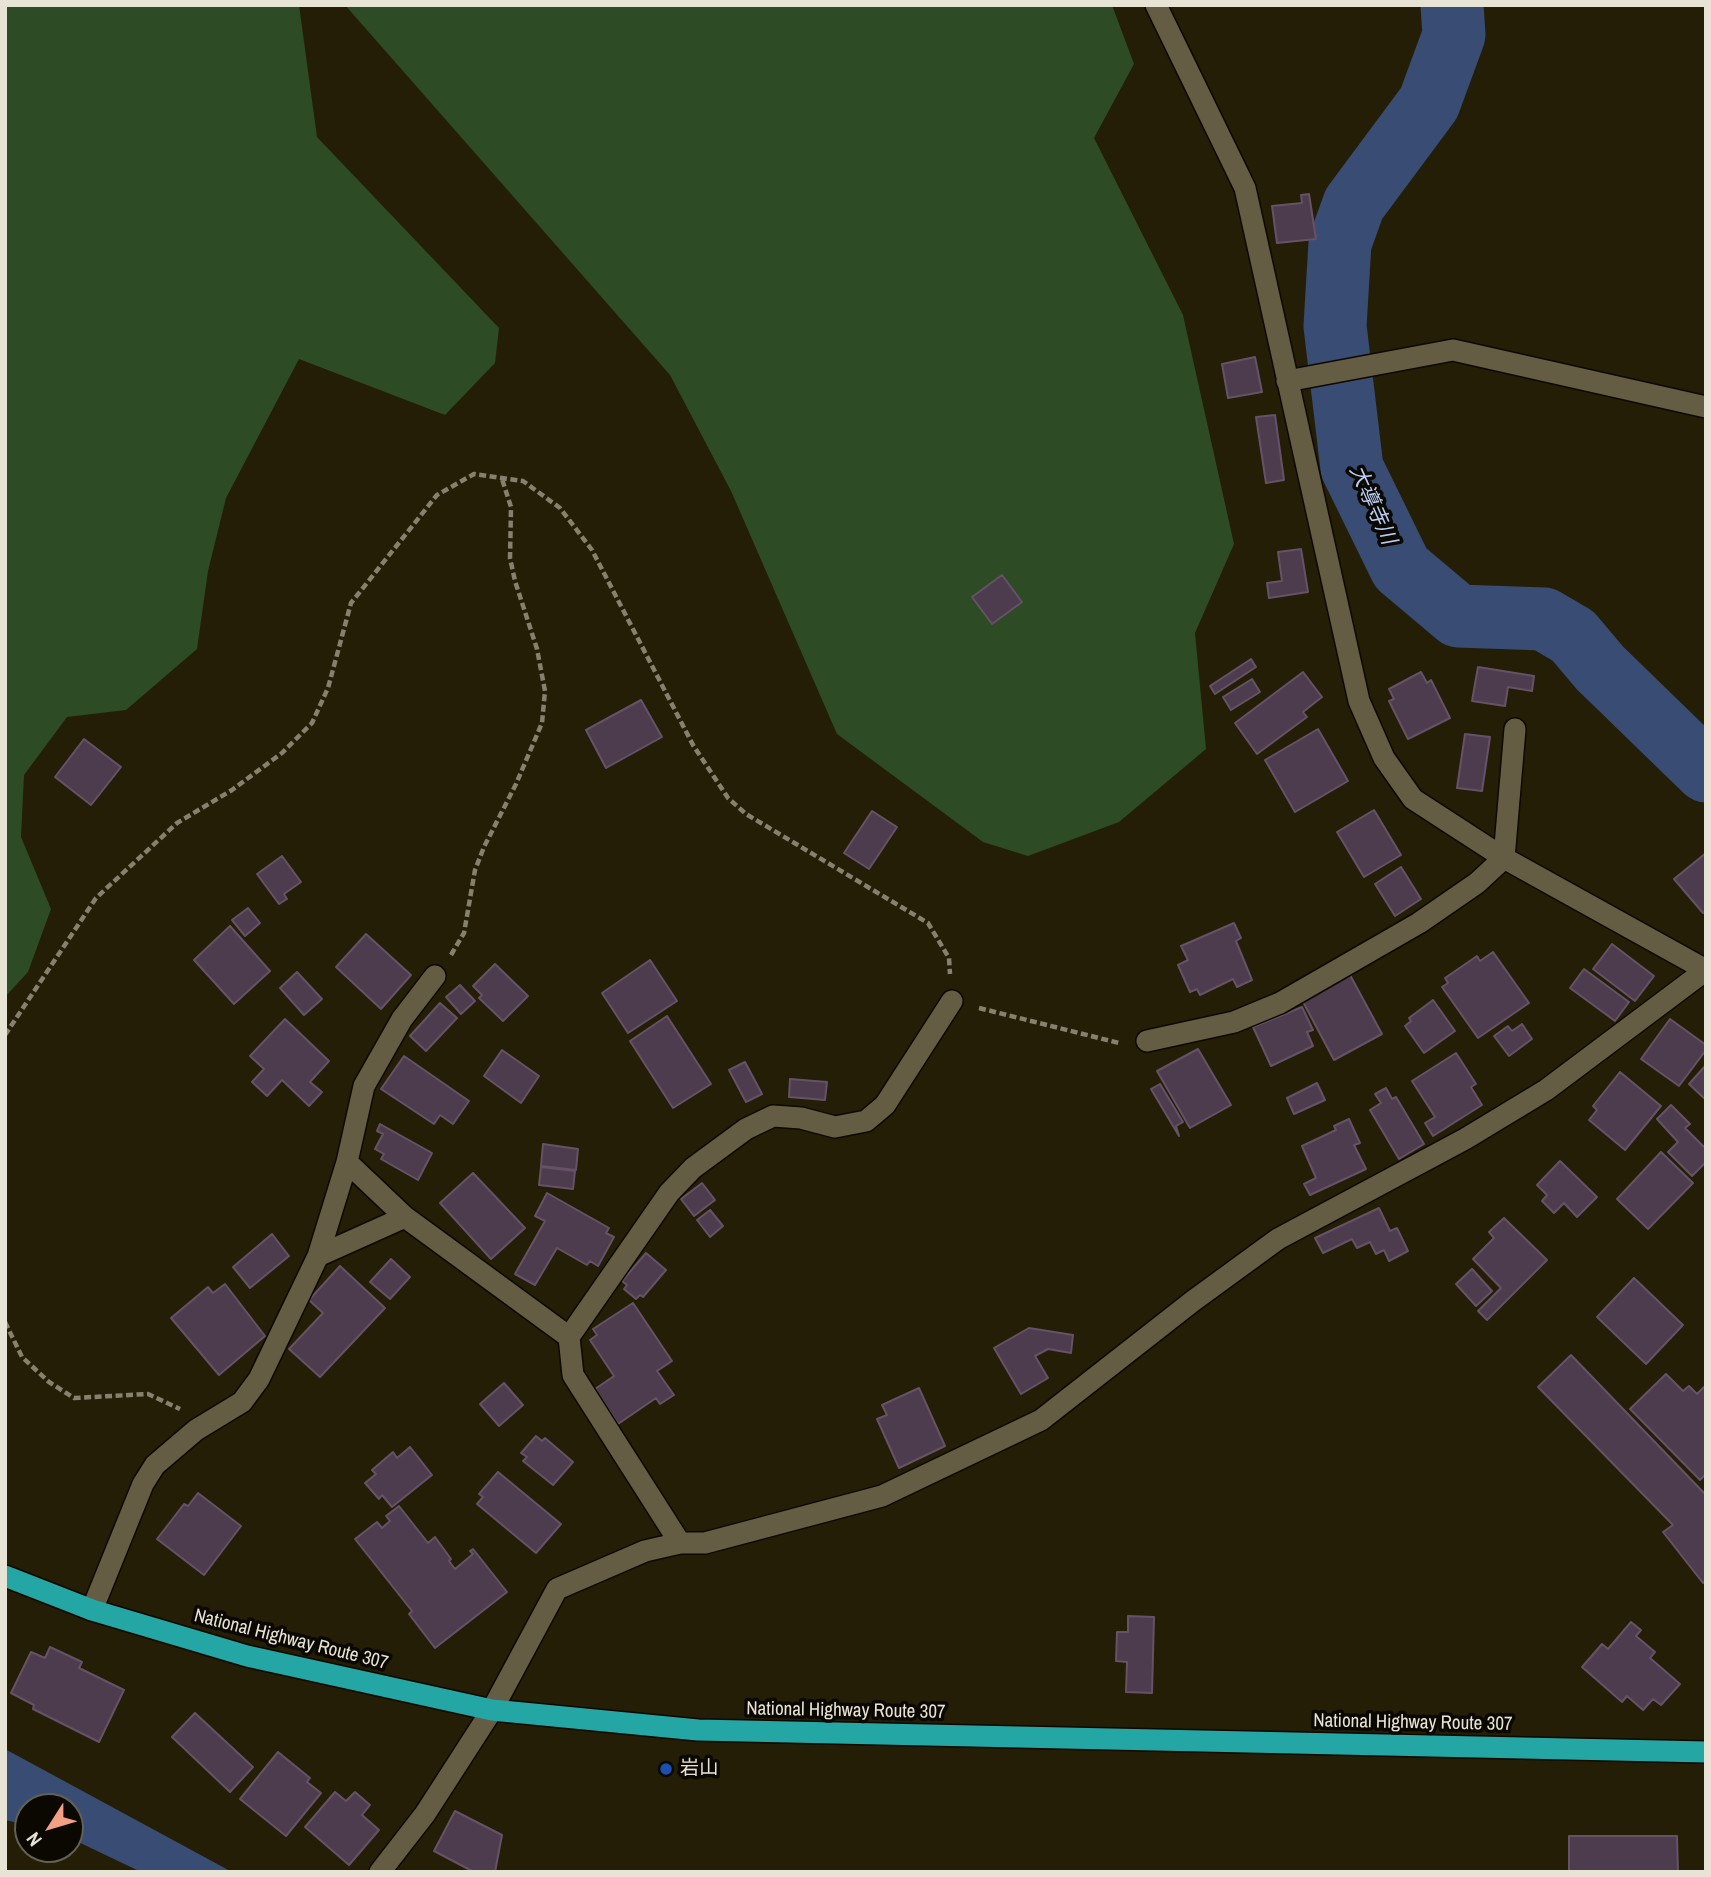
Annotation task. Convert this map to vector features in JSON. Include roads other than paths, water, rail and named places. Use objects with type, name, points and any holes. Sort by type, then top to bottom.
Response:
[{"type":"highway","name":"National Highway Route 307","points":[[5,1576],[92,1609],[247,1656],[492,1710],[698,1730],[1706,1752]]},
{"type":"street","points":[[380,1872],[425,1814],[492,1710],[557,1589],[645,1551],[680,1543],[705,1543],[882,1496],[1041,1420],[1193,1301],[1278,1239],[1465,1139],[1546,1090],[1706,970],[1504,858],[1413,799],[1384,758],[1359,701],[1297,380],[1245,188],[1156,5]]},
{"type":"street","points":[[1297,380],[1452,350],[1706,407]]},
{"type":"street","points":[[1147,1041],[1234,1022],[1280,1003],[1419,923],[1477,883],[1504,858],[1515,729]]},
{"type":"street","points":[[92,1609],[143,1484],[155,1465],[196,1430],[242,1402],[259,1379],[318,1256],[347,1161],[364,1086],[402,1019],[435,976]]},
{"type":"street","points":[[680,1543],[573,1375],[569,1338],[669,1193],[693,1168],[746,1129],[773,1116],[801,1118],[835,1127],[866,1121],[885,1105],[952,1001]]},
{"type":"street","points":[[347,1161],[405,1217],[569,1338]]},
{"type":"street","points":[[318,1256],[405,1217]]},
{"type":"water","points":[[5,1749],[232,1872],[141,1872],[84,1845],[84,1793],[14,1793],[14,1822],[5,1820]]},
{"type":"waterway","name":"大導寺川","points":[[1452,5],[1454,35],[1429,103],[1354,204],[1340,243],[1335,326],[1352,468],[1401,568],[1458,616],[1544,619],[1573,636],[1600,668],[1706,771]]},
{"type":"place","name":"岩山","points":[[666,1769]]}]
